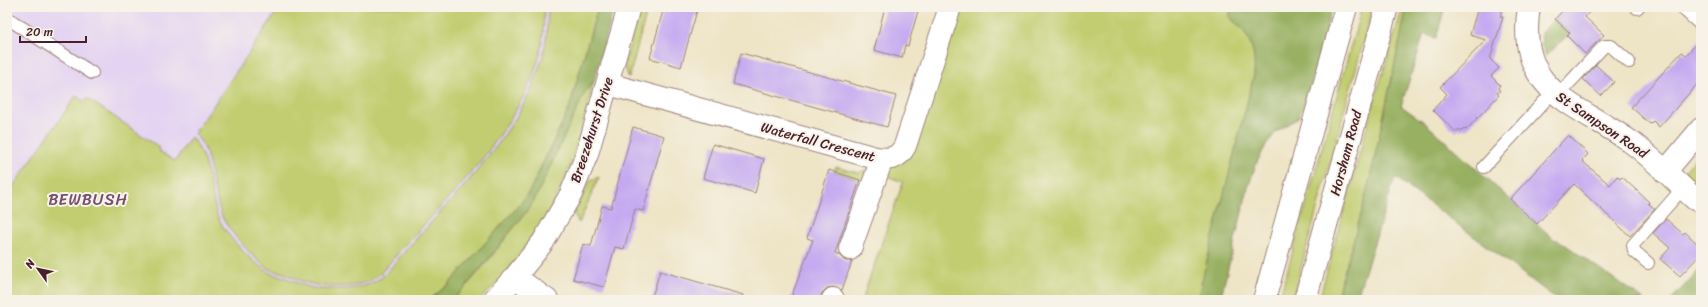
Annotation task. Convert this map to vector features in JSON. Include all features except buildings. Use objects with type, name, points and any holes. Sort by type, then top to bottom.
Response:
[{"type":"street","name":"Breezehurst Drive","points":[[494,300],[515,277],[551,230],[571,194],[587,154],[629,7]]},
{"type":"street","name":"Waterfall Crescent","points":[[608,84],[890,160],[897,157],[905,146],[950,7]]},
{"type":"street","points":[[1264,300],[1346,7]]},
{"type":"street","name":"Horsham Road","points":[[1305,300],[1387,7]]},
{"type":"street","name":"St Sampson Road","points":[[1529,7],[1526,31],[1527,46],[1536,70],[1555,94],[1632,143],[1695,199],[1701,202]]},
{"type":"street","points":[[1665,172],[1701,129]]},
{"type":"street","points":[[850,249],[882,159]]},
{"type":"street","points":[[515,277],[547,300]]},
{"type":"lane","points":[[1689,10],[1701,25]]},
{"type":"lane","points":[[7,18],[92,73]]},
{"type":"lane","points":[[1484,167],[1604,46],[1611,46],[1629,62]]},
{"type":"lane","points":[[1648,262],[1634,251],[1633,245],[1683,188]]},
{"type":"shaded area","points":[[9,7],[593,7],[443,284],[195,300],[187,168],[160,152],[10,190],[7,195],[7,24],[14,11]]},
{"type":"green space","points":[[280,7],[544,7],[543,34],[538,61],[526,92],[510,120],[491,148],[448,199],[402,248],[381,273],[375,278],[362,284],[339,286],[314,285],[284,273],[271,270],[259,262],[238,240],[223,219],[206,154],[203,146],[194,134]]},
{"type":"green space","points":[[548,7],[598,7],[569,109],[530,190],[521,203],[449,284],[429,300],[7,300],[7,195],[76,96],[83,101],[88,99],[159,147],[160,152],[175,161],[191,137],[197,145],[205,163],[217,214],[225,230],[253,261],[269,272],[305,286],[322,289],[360,287],[374,282],[387,272],[454,198],[497,145],[516,118],[531,89],[544,53]]},
{"type":"green space","points":[[598,7],[614,7],[594,81],[585,92],[536,197],[528,210],[464,289],[452,300],[429,300],[449,284],[521,203],[530,190],[569,109]]},
{"type":"green space","points":[[640,7],[648,7],[629,78],[624,65]]},
{"type":"green space","points":[[958,7],[1232,7],[1229,17],[1242,29],[1253,49],[1254,75],[1199,300],[862,300],[903,182],[886,176]]},
{"type":"green space","points":[[1232,7],[1332,7],[1311,84],[1299,117],[1276,132],[1266,145],[1256,164],[1248,188],[1220,300],[1197,300],[1254,75],[1253,49],[1242,29],[1229,17]]},
{"type":"green space","points":[[1362,7],[1373,7],[1292,300],[1279,300]]},
{"type":"green space","points":[[1403,7],[1407,7],[1362,211],[1336,300],[1319,300],[1376,95]]},
{"type":"green space","points":[[1407,7],[1445,7],[1436,38],[1424,34],[1401,106],[1424,122],[1556,241],[1557,239],[1644,300],[1558,300],[1395,177],[1356,300],[1336,300],[1362,211]]},
{"type":"green space","points":[[1555,19],[1570,33],[1546,56],[1542,46],[1541,32]]},
{"type":"green space","points":[[594,81],[574,156],[553,203],[532,238],[494,286],[480,300],[452,300],[464,289],[491,257],[532,204],[585,92]]},
{"type":"green space","points":[[1698,155],[1701,158],[1701,188],[1692,184],[1684,172]]},
{"type":"green space","points":[[836,167],[859,173],[867,169],[862,181],[834,171]]},
{"type":"green space","points":[[599,177],[579,223],[574,214],[590,180]]},
{"type":"green space","points":[[1701,268],[1701,300],[1671,300]]},
{"type":"district","name":"BEWBUSH","points":[[88,199]]}]
